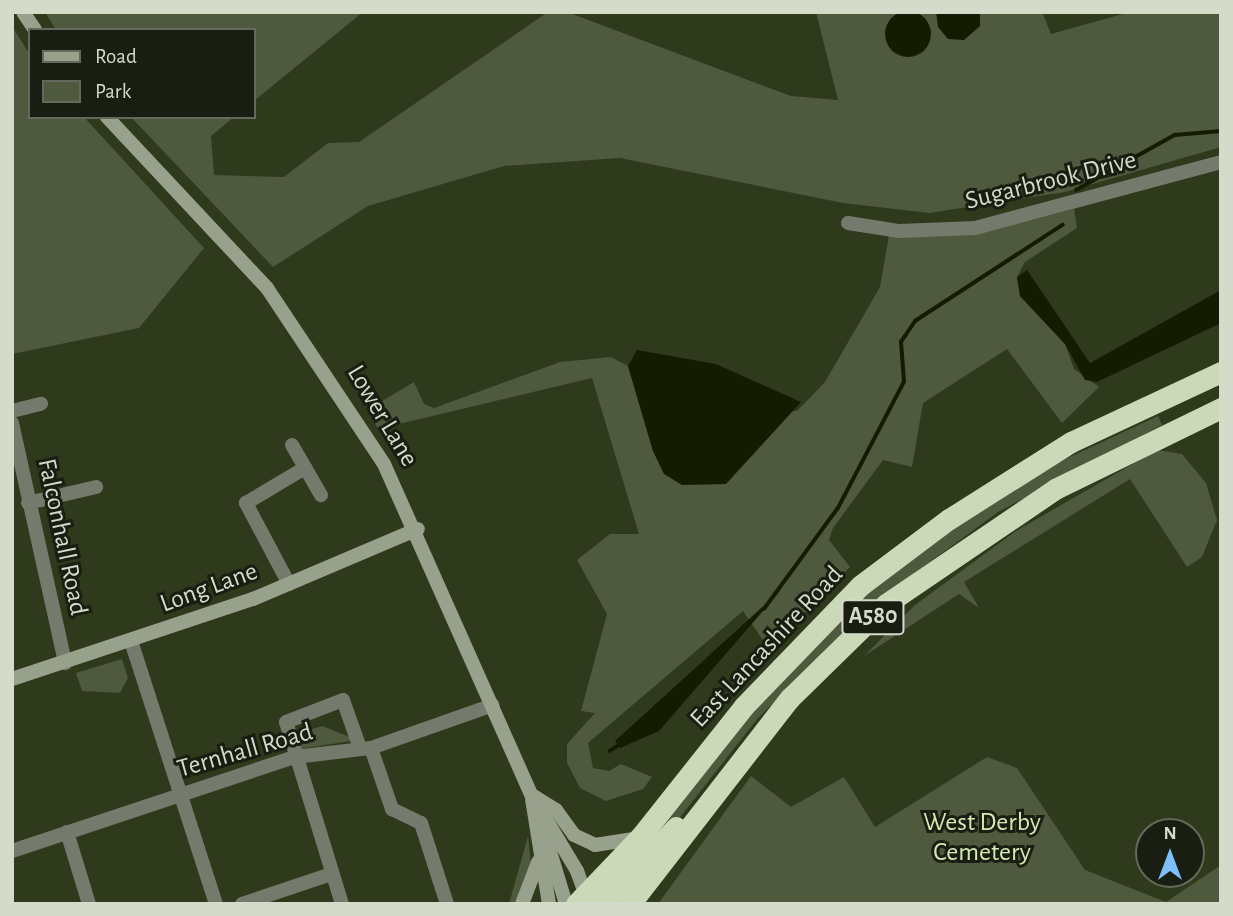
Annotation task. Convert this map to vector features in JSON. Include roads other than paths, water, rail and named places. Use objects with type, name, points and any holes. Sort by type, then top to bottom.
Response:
[{"type":"highway","name":"East Lancashire Road","points":[[587,902],[744,706],[861,585],[949,519],[1072,442],[1221,372]]},
{"type":"highway","name":"East Lancashire Road","points":[[630,904],[644,894],[790,698],[886,604],[968,545],[1055,489],[1221,408]]},
{"type":"highway","points":[[587,902],[674,829],[753,727],[790,698]]},
{"type":"street","points":[[23,12],[34,28]]},
{"type":"street","name":"Lower Lane","points":[[109,119],[267,288],[325,369],[418,529],[531,794],[587,902]]},
{"type":"street","name":"Sugarbrook Drive","points":[[848,223],[899,231],[975,228],[1221,162]]},
{"type":"street","points":[[12,411],[41,404]]},
{"type":"street","name":"Falconhall Road","points":[[12,423],[65,663]]},
{"type":"street","points":[[292,445],[321,495]]},
{"type":"street","points":[[289,584],[246,503],[305,468]]},
{"type":"street","points":[[28,503],[96,488]]},
{"type":"street","name":"Long Lane","points":[[12,679],[131,642],[289,584],[418,529]]},
{"type":"street","points":[[131,642],[216,904]]},
{"type":"street","points":[[342,904],[295,757],[290,716],[343,700],[392,809],[421,823],[447,904]]},
{"type":"street","name":"Ternhall Road","points":[[12,851],[295,757],[366,748],[493,705]]},
{"type":"street","points":[[531,794],[555,810],[574,835],[595,845],[641,836]]},
{"type":"street","points":[[531,794],[566,904]]},
{"type":"street","name":"Lower Lane","points":[[531,794],[538,862],[549,904]]},
{"type":"street","points":[[67,832],[89,904]]},
{"type":"street","points":[[522,904],[538,862]]},
{"type":"street","points":[[242,904],[331,874]]},
{"type":"waterway","points":[[1076,190],[1175,135],[1221,131]]},
{"type":"waterway","points":[[764,609],[838,508],[904,382],[901,342],[915,321],[1062,225]]},
{"type":"waterway","points":[[610,751],[620,744]]},
{"type":"park label","name":"West Derby Cemetery","points":[[982,838]]}]
